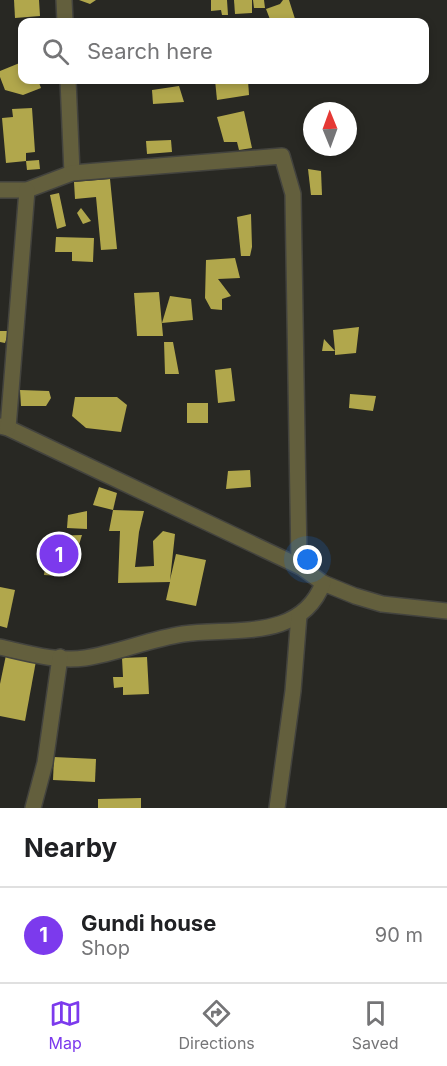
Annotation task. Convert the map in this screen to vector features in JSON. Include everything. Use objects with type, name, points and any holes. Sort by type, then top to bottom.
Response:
[{"type":"street","points":[[64,0],[65,18]]},
{"type":"street","points":[[68,84],[72,173]]},
{"type":"street","points":[[0,190],[27,190],[72,173],[282,156],[293,194],[299,563],[301,567]]},
{"type":"street","points":[[27,190],[4,427],[301,567],[323,584],[382,604],[447,611]]},
{"type":"street","points":[[0,646],[38,656],[83,658],[183,634],[243,631],[272,626],[299,615],[318,597],[323,584]]},
{"type":"street","points":[[277,808],[293,691],[299,615]]},
{"type":"street","points":[[33,808],[45,763],[60,657]]},
{"type":"building","points":[[14,0],[39,0],[40,16],[15,18]]},
{"type":"building","points":[[79,0],[96,0],[90,4]]},
{"type":"building","points":[[211,0],[227,0],[228,15],[222,15],[221,10],[211,11]]},
{"type":"building","points":[[234,0],[252,0],[252,13],[235,14]]},
{"type":"building","points":[[253,0],[264,0],[265,8],[254,8]]},
{"type":"building","points":[[283,0],[289,0],[295,18],[269,18],[266,9],[280,4]]},
{"type":"building","points":[[18,64],[18,84],[40,84],[41,88],[23,95],[5,90],[0,71]]},
{"type":"building","points":[[215,84],[248,84],[249,95],[217,100]]},
{"type":"building","points":[[179,86],[184,102],[153,104],[152,90]]},
{"type":"building","points":[[32,108],[35,152],[26,153],[26,161],[6,163],[2,118],[13,117],[12,109]]},
{"type":"building","points":[[244,111],[252,148],[239,150],[237,142],[224,142],[217,117]]},
{"type":"building","points":[[171,140],[172,152],[147,154],[146,141]]},
{"type":"building","points":[[39,160],[40,169],[27,170],[26,161]]},
{"type":"building","points":[[308,169],[321,171],[322,195],[311,195]]},
{"type":"building","points":[[110,179],[117,249],[101,250],[96,197],[75,199],[74,182]]},
{"type":"building","points":[[59,193],[66,226],[57,229],[50,195]]},
{"type":"building","points":[[81,208],[91,221],[83,224],[77,213]]},
{"type":"building","points":[[251,214],[250,256],[241,256],[237,217]]},
{"type":"building","points":[[56,237],[94,238],[93,262],[72,261],[72,252],[55,252]]},
{"type":"building","points":[[235,258],[240,278],[218,279],[231,296],[222,299],[222,310],[211,309],[205,298],[206,260]]},
{"type":"building","points":[[159,292],[163,336],[137,336],[134,293]]},
{"type":"building","points":[[170,296],[191,299],[193,320],[162,323]]},
{"type":"building","points":[[359,327],[356,353],[335,355],[333,330]]},
{"type":"building","points":[[0,331],[9,331],[5,343],[0,342]]},
{"type":"building","points":[[324,339],[335,351],[322,351]]},
{"type":"building","points":[[164,342],[173,342],[179,374],[165,374]]},
{"type":"building","points":[[231,368],[235,401],[218,403],[215,370]]},
{"type":"building","points":[[20,390],[49,391],[51,398],[46,406],[21,406]]},
{"type":"building","points":[[350,394],[376,396],[373,411],[349,408]]},
{"type":"building","points":[[75,397],[117,397],[127,405],[121,432],[86,428],[72,416]]},
{"type":"building","points":[[187,403],[208,403],[208,423],[187,423]]},
{"type":"building","points":[[250,470],[251,487],[226,489],[228,471]]},
{"type":"building","points":[[99,487],[117,493],[113,510],[93,505]]},
{"type":"building","points":[[113,510],[144,511],[135,567],[154,566],[153,541],[163,531],[175,534],[170,580],[176,554],[206,560],[196,606],[166,600],[170,582],[118,583],[120,531],[109,531]]},
{"type":"building","points":[[87,511],[87,529],[67,528],[68,515]]},
{"type":"building","points":[[82,535],[76,554],[65,553],[61,576],[44,575],[49,536]]},
{"type":"building","points":[[0,587],[15,590],[7,628],[0,626]]},
{"type":"building","points":[[6,655],[36,661],[25,721],[0,716],[0,684]]},
{"type":"building","points":[[147,657],[149,694],[123,695],[123,687],[114,688],[113,677],[123,677],[122,658]]},
{"type":"building","points":[[54,757],[96,759],[95,782],[53,780]]},
{"type":"building","points":[[141,798],[141,808],[98,808],[98,799]]},
{"type":"place","name":"Gundi house","points":[[59,554]]}]
